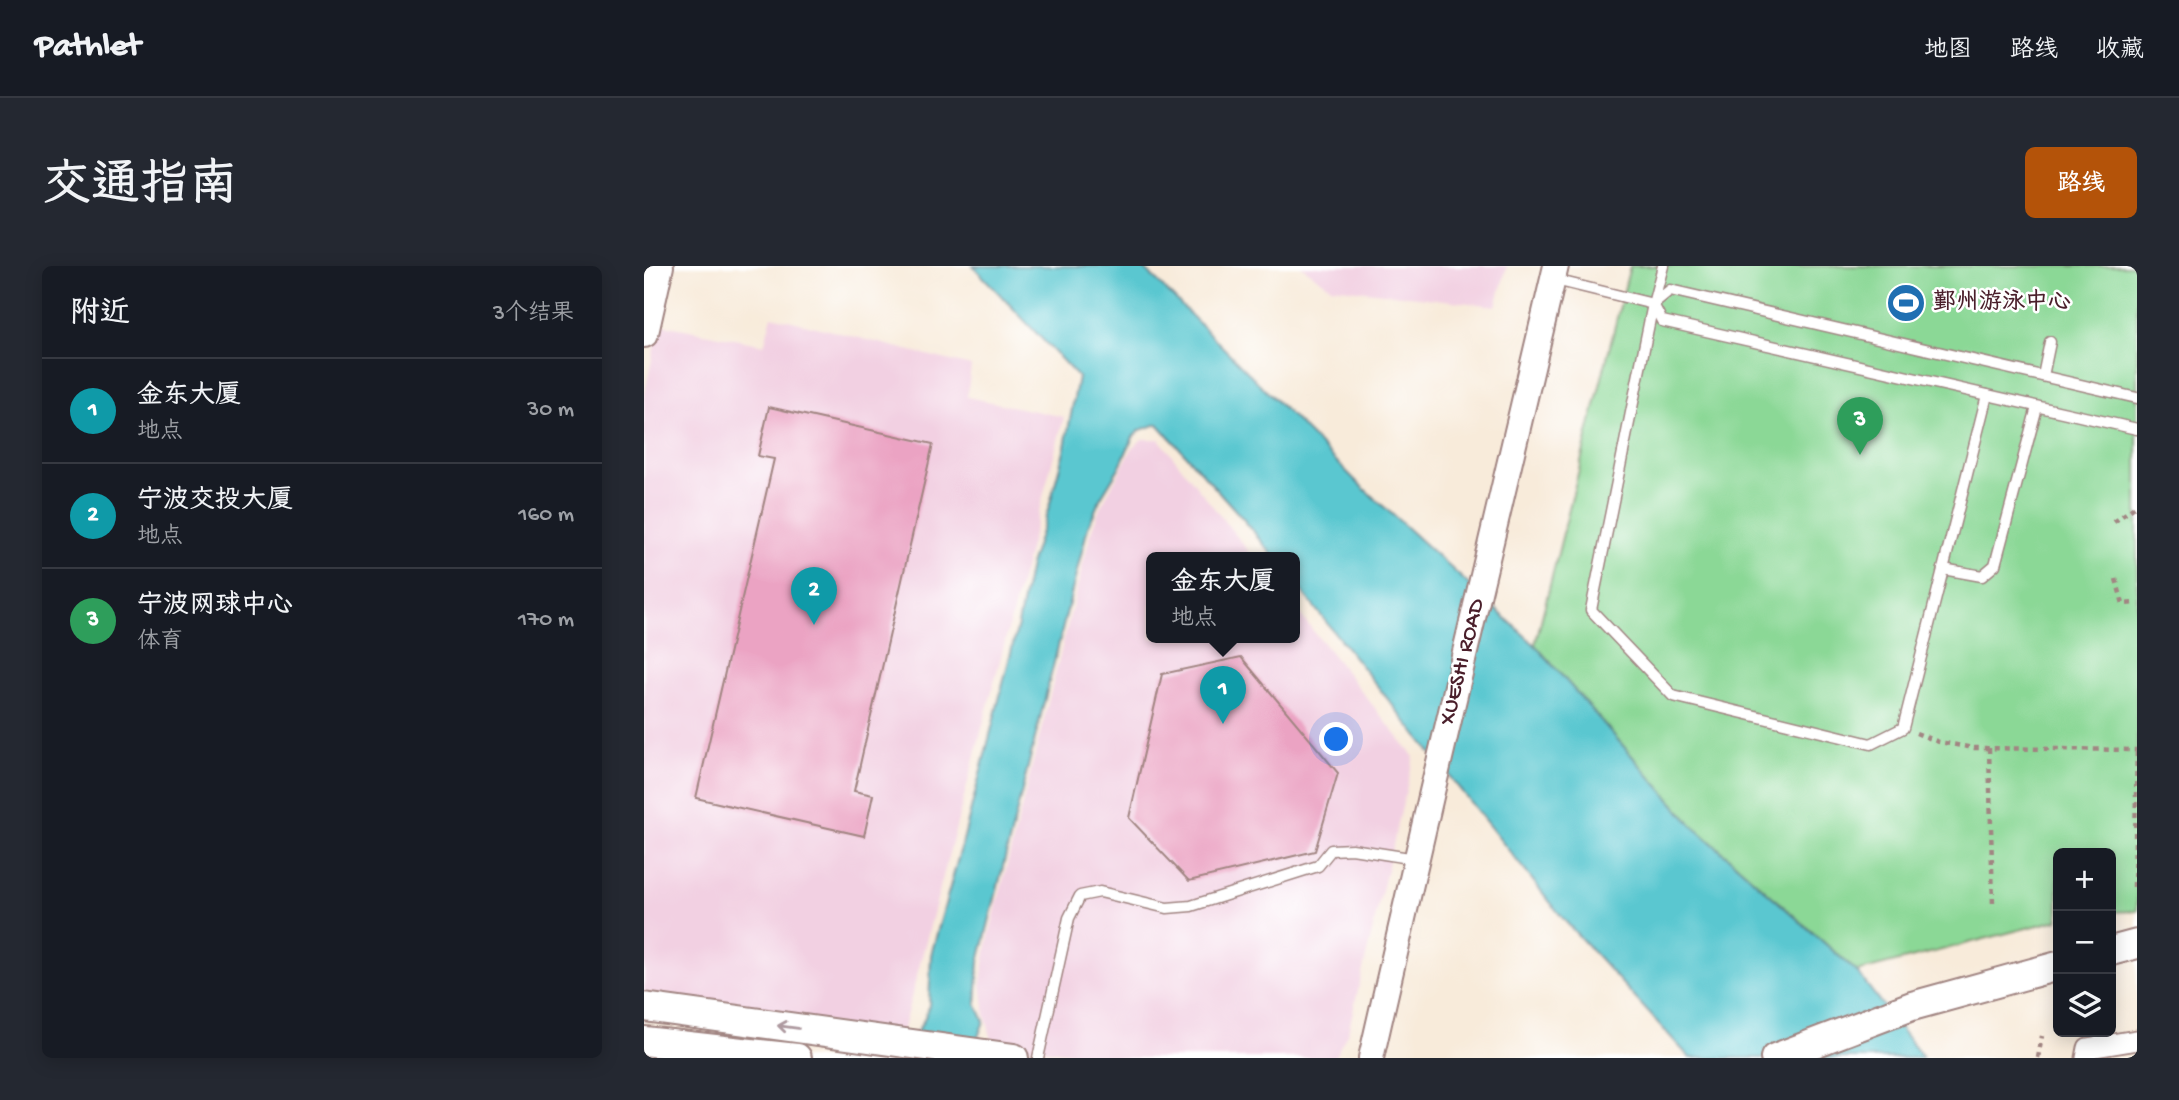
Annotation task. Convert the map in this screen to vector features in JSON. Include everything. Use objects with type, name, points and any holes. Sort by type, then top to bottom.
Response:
[{"type":"main road","points":[[644,333],[659,266]]},
{"type":"main road","points":[[2116,950],[2137,944]]},
{"type":"main road","points":[[1776,1058],[1912,1006],[2053,967]]},
{"type":"main road","points":[[644,1007],[1011,1058]]},
{"type":"main road","points":[[644,1041],[797,1058]]},
{"type":"street","name":"XUESHI ROAD","points":[[1371,1058],[1555,273]]},
{"type":"street","points":[[2086,1058],[2088,1048],[2137,1040]]},
{"type":"lane","points":[[1663,266],[1591,610],[1673,696],[1871,744],[1903,728],[1987,395]]},
{"type":"lane","points":[[1555,273],[1653,304],[1662,321],[2137,429]]},
{"type":"lane","points":[[1653,304],[1670,290],[2137,398]]},
{"type":"lane","points":[[2043,376],[2050,342]]},
{"type":"lane","points":[[1943,569],[1982,576],[1995,565],[2037,407]]},
{"type":"lane","points":[[1038,1058],[1069,918],[1080,896],[1100,892],[1167,908],[1191,906],[1318,866],[1331,850],[1352,849],[1416,859]]},
{"type":"path","points":[[2114,522],[2137,505]]},
{"type":"path","points":[[2116,579],[2123,604],[2137,603]]},
{"type":"path","points":[[1903,728],[1938,742],[1989,748],[2137,750],[2134,887]]},
{"type":"path","points":[[1989,748],[1993,906]]},
{"type":"path","points":[[2038,1058],[2042,1036]]},
{"type":"shaded area","points":[[1301,266],[1507,266],[1496,306],[1331,287]]},
{"type":"shaded area","points":[[772,316],[971,366],[967,397],[1064,417],[901,1036],[644,992],[644,398],[659,324],[764,345]]},
{"type":"shaded area","points":[[1142,439],[1159,439],[1249,552],[1146,552],[1146,643],[1300,643],[1300,614],[1414,757],[1348,1032],[1334,1058],[1109,1058],[993,1043],[985,1015],[981,982],[988,940],[1092,529],[1100,508],[1132,449]]},
{"type":"green space","points":[[1630,266],[2137,266],[2137,911],[2116,912],[2116,848],[2053,848],[2053,921],[1857,972],[1694,827],[1535,645]]},
{"type":"water","points":[[973,266],[1142,266],[1359,484],[1535,645],[1694,827],[1857,972],[1923,1058],[1690,1058],[1566,922],[1300,589],[1300,552],[1270,552],[1158,424],[1140,430],[1133,437],[1088,527],[979,962],[976,1003],[984,1021],[970,1058],[902,1058],[925,1018],[929,1005],[931,955],[1018,625],[1030,565],[1065,447],[1078,377]]},
{"type":"building","points":[[769,407],[933,444],[854,791],[873,795],[864,836],[696,798],[774,459],[758,456]]},
{"type":"building","points":[[1241,657],[1338,773],[1315,851],[1189,881],[1129,818],[1162,674]]},
{"type":"place","name":"鄞州游泳中心","points":[[1906,303]]},
{"type":"place","name":"宁波网球中心","points":[[1860,455]]},
{"type":"place","name":"宁波交投大厦","points":[[814,625]]},
{"type":"place","name":"金东大厦","points":[[1223,724]]}]
